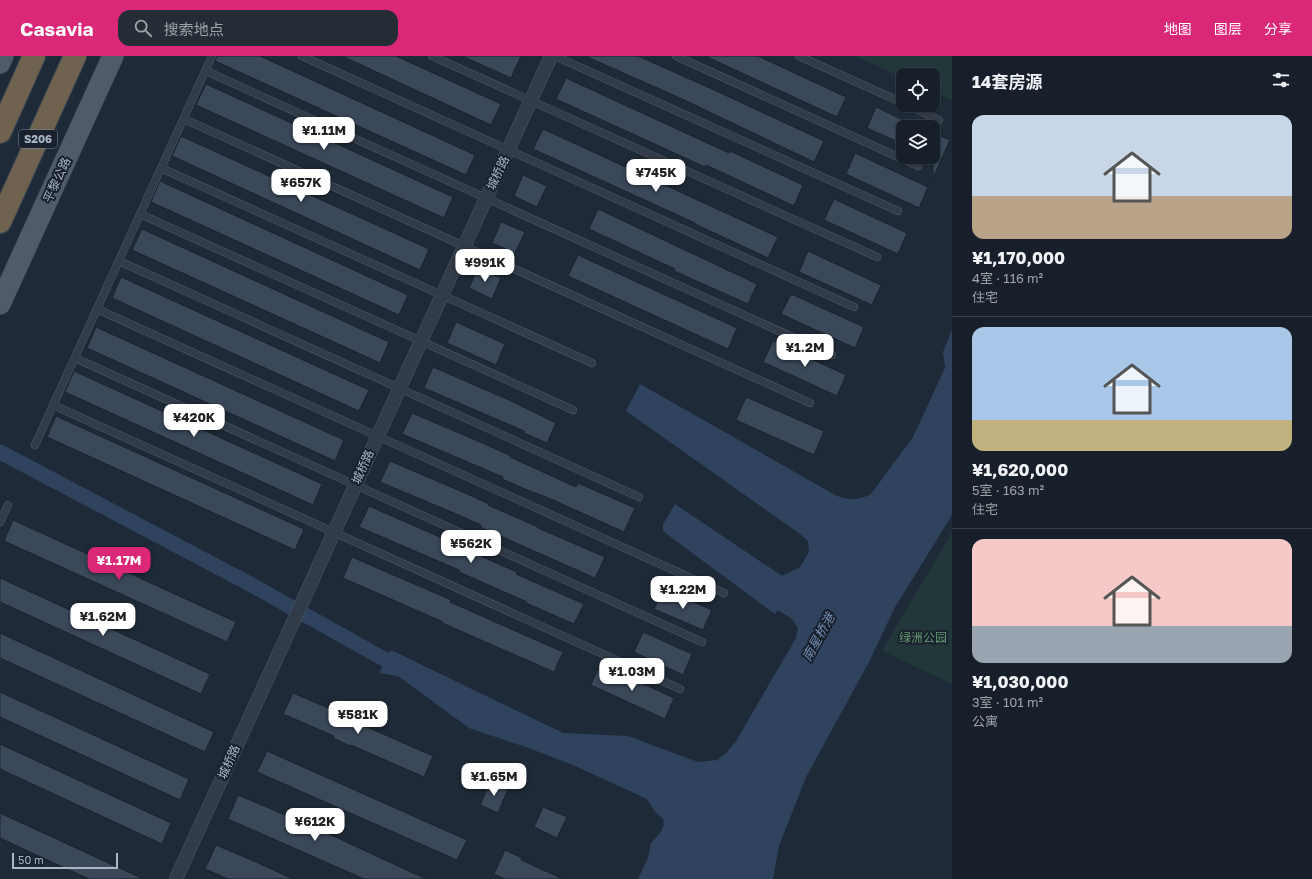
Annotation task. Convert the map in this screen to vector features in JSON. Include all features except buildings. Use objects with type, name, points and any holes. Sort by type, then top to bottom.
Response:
[{"type":"highway","points":[[0,120],[20,56]]},
{"type":"highway","name":"S206","points":[[0,132],[34,56]]},
{"type":"highway","name":"S206","points":[[0,222],[75,56]]},
{"type":"highway","points":[[22,173],[81,78],[92,56]]},
{"type":"main road","points":[[0,63],[3,56]]},
{"type":"main road","name":"平黎公路","points":[[0,304],[113,56]]},
{"type":"street","name":"城桥路","points":[[176,879],[551,56]]},
{"type":"lane","points":[[35,446],[212,56]]},
{"type":"lane","points":[[302,56],[854,307]]},
{"type":"lane","points":[[432,56],[876,258]]},
{"type":"lane","points":[[555,56],[898,211]]},
{"type":"lane","points":[[676,56],[918,166]]},
{"type":"lane","points":[[799,56],[896,100]]},
{"type":"lane","points":[[206,71],[832,355]]},
{"type":"lane","points":[[922,112],[939,120]]},
{"type":"lane","points":[[184,119],[810,403]]},
{"type":"lane","points":[[161,168],[592,363]]},
{"type":"lane","points":[[140,214],[573,410]]},
{"type":"lane","points":[[119,261],[639,497]]},
{"type":"lane","points":[[97,308],[724,593]]},
{"type":"lane","points":[[75,358],[702,642]]},
{"type":"lane","points":[[53,405],[680,689]]},
{"type":"lane","points":[[0,522],[8,505]]},
{"type":"green space","points":[[855,56],[952,56],[952,100],[940,95],[940,68],[896,68],[896,75]]},
{"type":"green space","name":"绿洲公园","points":[[952,532],[952,684],[882,651]]},
{"type":"water","name":"南星桥港","points":[[952,330],[952,515],[894,609],[869,662],[806,777],[779,846],[773,879],[638,879],[648,858],[651,843],[660,833],[664,825],[663,819],[656,813],[647,799],[573,765],[526,747],[469,728],[398,676],[379,673],[391,650],[563,733],[628,736],[698,762],[717,760],[726,753],[736,741],[796,638],[798,628],[792,619],[778,610],[775,614],[668,535],[663,530],[663,524],[675,504],[782,576],[800,567],[809,552],[808,541],[626,411],[640,384],[835,495],[848,499],[858,499],[871,494],[913,437],[945,368],[943,352]]},
{"type":"waterway","points":[[0,452],[248,583],[402,669]]}]
